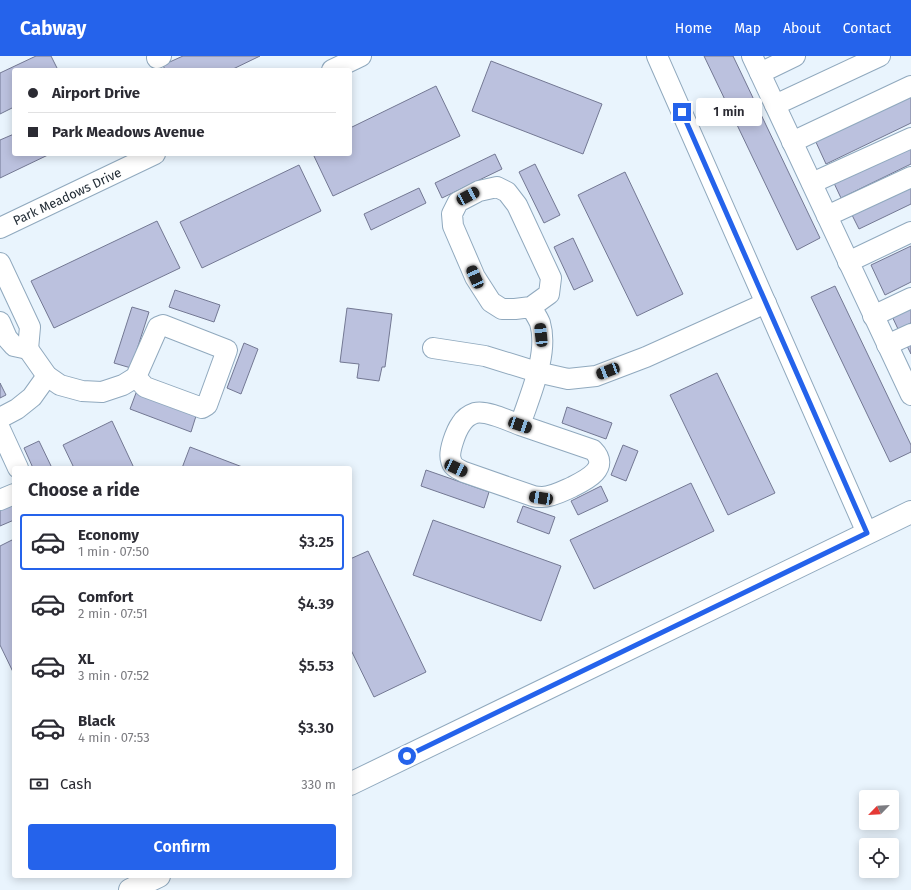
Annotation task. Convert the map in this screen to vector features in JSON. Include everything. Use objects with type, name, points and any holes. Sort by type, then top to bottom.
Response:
[{"type":"main road","points":[[352,783],[911,512]]},
{"type":"main road","points":[[130,890],[155,878]]},
{"type":"street","points":[[336,68],[361,56]]},
{"type":"street","points":[[657,56],[867,533]]},
{"type":"street","points":[[795,56],[756,64],[873,316],[908,383]]},
{"type":"street","points":[[775,105],[880,56]]},
{"type":"street","points":[[792,142],[911,86]]},
{"type":"street","points":[[812,183],[911,138]]},
{"type":"street","name":"Park Meadows Drive","points":[[0,228],[151,156]]},
{"type":"street","points":[[827,216],[911,177]]},
{"type":"street","points":[[497,187],[507,192],[517,205],[551,278],[549,294],[531,307],[515,310],[502,309],[491,302],[475,277],[453,226],[452,214],[458,202],[479,190],[497,187]]},
{"type":"street","points":[[848,262],[911,232]]},
{"type":"street","points":[[0,263],[30,327],[28,349],[47,376],[60,385],[82,391],[102,392],[123,385],[136,377],[158,328],[163,325],[227,350],[207,405],[202,408],[145,387],[136,377]]},
{"type":"street","points":[[873,316],[911,298]]},
{"type":"street","points":[[433,348],[485,356],[537,372],[568,379],[596,376],[646,357],[766,303]]},
{"type":"street","points":[[520,425],[537,372],[542,348],[540,323],[531,307]]},
{"type":"street","points":[[0,322],[7,338],[14,346],[28,349]]},
{"type":"street","points":[[888,345],[911,334]]},
{"type":"street","points":[[0,418],[17,409],[32,397],[47,376]]},
{"type":"street","points":[[484,412],[520,425],[594,450],[598,454],[600,460],[594,475],[551,496],[541,498],[464,472],[453,465],[450,453],[461,423],[470,415],[484,412]]},
{"type":"street","points":[[0,429],[17,466]]},
{"type":"street","points":[[0,500],[12,495]]},
{"type":"building","points":[[36,56],[51,56],[57,68],[12,68],[12,108],[0,114],[0,73]]},
{"type":"building","points":[[183,56],[260,56],[235,68],[164,68],[163,65]]},
{"type":"building","points":[[704,56],[733,56],[820,238],[797,250]]},
{"type":"building","points":[[491,61],[602,104],[583,154],[472,111]]},
{"type":"building","points":[[436,86],[460,136],[333,196],[314,156],[352,156],[352,127]]},
{"type":"building","points":[[911,93],[911,123],[826,164],[815,140]]},
{"type":"building","points":[[12,135],[12,156],[46,156],[0,178],[0,140]]},
{"type":"building","points":[[911,144],[911,164],[841,198],[833,181]]},
{"type":"building","points":[[495,154],[502,169],[442,198],[435,183]]},
{"type":"building","points":[[535,164],[560,215],[544,223],[519,172]]},
{"type":"building","points":[[299,165],[321,211],[202,268],[180,222]]},
{"type":"building","points":[[625,172],[683,294],[637,316],[578,195]]},
{"type":"building","points":[[911,184],[911,204],[859,229],[851,213]]},
{"type":"building","points":[[419,188],[426,203],[371,230],[364,214]]},
{"type":"building","points":[[157,221],[180,268],[54,328],[31,281]]},
{"type":"building","points":[[573,238],[593,281],[574,290],[554,247]]},
{"type":"building","points":[[911,246],[911,282],[885,295],[871,265]]},
{"type":"building","points":[[835,286],[911,445],[911,452],[890,462],[811,297]]},
{"type":"building","points":[[175,290],[220,305],[214,322],[169,307]]},
{"type":"building","points":[[911,302],[911,323],[898,329],[890,312]]},
{"type":"building","points":[[132,307],[149,312],[131,368],[114,363]]},
{"type":"building","points":[[347,308],[392,314],[385,367],[382,367],[379,381],[357,378],[359,364],[340,362]]},
{"type":"building","points":[[911,342],[911,354],[906,344]]},
{"type":"building","points":[[244,343],[258,349],[241,394],[227,388]]},
{"type":"building","points":[[717,373],[775,493],[728,515],[670,395]]},
{"type":"building","points":[[0,383],[6,395],[0,398]]},
{"type":"building","points":[[136,393],[196,416],[191,432],[130,409]]},
{"type":"building","points":[[567,407],[612,423],[606,439],[562,423]]},
{"type":"building","points":[[112,421],[133,466],[73,466],[63,445]]},
{"type":"building","points":[[39,441],[51,466],[32,466],[24,448]]},
{"type":"building","points":[[623,445],[638,451],[626,481],[611,475]]},
{"type":"building","points":[[190,447],[240,466],[183,466]]},
{"type":"building","points":[[426,470],[489,492],[484,508],[421,486]]},
{"type":"building","points":[[691,483],[714,531],[594,589],[570,540]]},
{"type":"building","points":[[601,486],[608,501],[578,515],[571,501]]},
{"type":"building","points":[[11,502],[12,504],[12,521],[0,526],[0,507]]},
{"type":"building","points":[[523,506],[555,517],[549,534],[517,522]]},
{"type":"building","points":[[433,520],[561,566],[541,621],[413,575]]},
{"type":"building","points":[[12,540],[12,670],[0,645],[0,546]]},
{"type":"building","points":[[368,551],[426,672],[374,697],[352,652],[352,558]]},
{"type":"route","points":[[407,756],[867,533],[682,112]]}]
